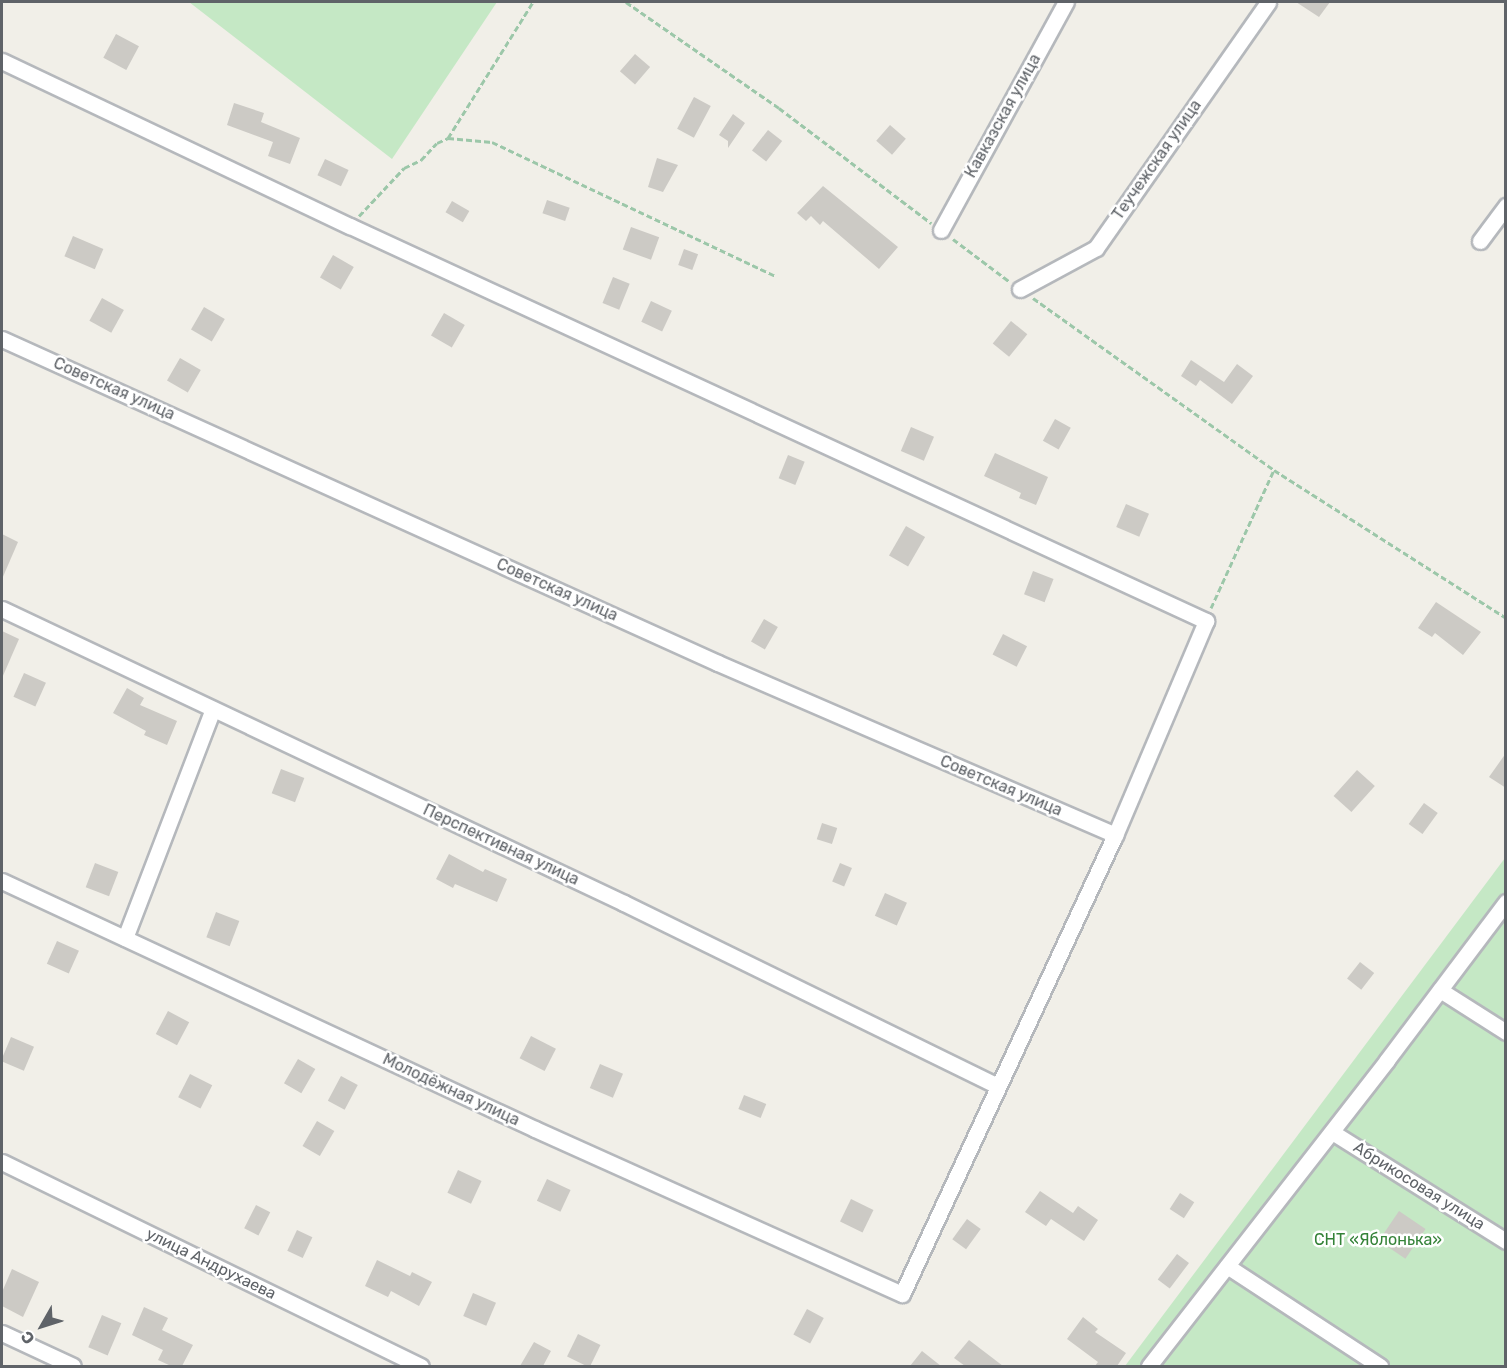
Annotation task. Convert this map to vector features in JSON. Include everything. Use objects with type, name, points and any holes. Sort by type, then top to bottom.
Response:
[{"type":"street","name":"Кавказская улица","points":[[941,230],[1066,2]]},
{"type":"street","name":"Теучежская улица","points":[[1020,289],[1096,248],[1268,2]]},
{"type":"street","points":[[2,61],[350,225],[1206,621],[1115,834],[998,1086]]},
{"type":"street","points":[[1480,242],[1506,206]]},
{"type":"street","name":"Советская улица","points":[[2,339],[718,663],[1115,834]]},
{"type":"street","name":"Перспективная улица","points":[[2,609],[624,903],[998,1086]]},
{"type":"street","points":[[125,938],[213,709]]},
{"type":"street","name":"Молодёжная улица","points":[[2,881],[535,1129],[902,1294],[998,1086]]},
{"type":"street","points":[[1149,1366],[1332,1132],[1506,903]]},
{"type":"street","points":[[1440,990],[1506,1032]]},
{"type":"street","name":"Абрикосовая улица","points":[[1332,1132],[1506,1241]]},
{"type":"street","name":"улица Андрухаева","points":[[2,1162],[421,1366]]},
{"type":"street","points":[[1227,1266],[1380,1366]]},
{"type":"street","points":[[2,1333],[73,1366]]},
{"type":"path","points":[[448,138],[532,2]]},
{"type":"path","points":[[626,2],[779,108],[1020,289],[1274,470],[1506,618]]},
{"type":"path","points":[[350,225],[404,168],[421,160],[437,143],[448,138],[492,142],[775,276]]},
{"type":"path","points":[[1206,621],[1274,470]]},
{"type":"green space","points":[[189,2],[497,2],[392,159]]},
{"type":"green space","name":"СНТ «Яблонька»","points":[[1505,858],[1505,1366],[1125,1366]]},
{"type":"building","points":[[1296,2],[1330,2],[1319,17]]},
{"type":"building","points":[[116,34],[139,46],[126,70],[103,58]]},
{"type":"building","points":[[635,54],[650,67],[635,84],[620,71]]},
{"type":"building","points":[[694,97],[711,106],[694,138],[677,129]]},
{"type":"building","points":[[234,103],[264,113],[261,122],[300,138],[290,164],[268,156],[273,142],[227,125]]},
{"type":"building","points":[[733,114],[745,123],[728,148],[728,141],[719,135]]},
{"type":"building","points":[[890,125],[906,139],[892,155],[876,141]]},
{"type":"building","points":[[768,130],[782,141],[766,162],[752,150]]},
{"type":"building","points":[[657,158],[678,165],[663,192],[648,187]]},
{"type":"building","points":[[325,159],[349,170],[341,186],[317,175]]},
{"type":"building","points":[[823,186],[898,247],[879,269],[823,221],[820,225],[811,216],[806,221],[797,213]]},
{"type":"building","points":[[547,200],[570,208],[565,221],[542,213]]},
{"type":"building","points":[[452,201],[469,211],[463,222],[446,212]]},
{"type":"building","points":[[631,227],[659,237],[651,260],[623,250]]},
{"type":"building","points":[[73,236],[103,249],[95,269],[64,256]]},
{"type":"building","points":[[684,249],[698,254],[692,270],[678,265]]},
{"type":"building","points":[[333,255],[354,267],[341,290],[320,278]]},
{"type":"building","points":[[613,277],[630,284],[619,310],[603,303]]},
{"type":"building","points":[[102,298],[124,310],[111,333],[89,321]]},
{"type":"building","points":[[651,301],[672,311],[662,332],[641,322]]},
{"type":"building","points":[[204,307],[225,319],[212,342],[191,330]]},
{"type":"building","points":[[444,313],[465,325],[452,348],[431,336]]},
{"type":"building","points":[[1011,321],[1027,334],[1009,357],[993,344]]},
{"type":"building","points":[[180,358],[201,370],[188,393],[167,381]]},
{"type":"building","points":[[1191,360],[1224,382],[1237,364],[1253,376],[1232,404],[1200,380],[1196,386],[1181,376]]},
{"type":"building","points":[[1055,419],[1071,428],[1059,450],[1043,441]]},
{"type":"building","points":[[911,427],[934,437],[924,461],[901,451]]},
{"type":"building","points":[[995,453],[1048,477],[1036,505],[1019,498],[1021,493],[984,476]]},
{"type":"building","points":[[788,455],[805,462],[795,485],[779,478]]},
{"type":"building","points":[[1126,504],[1149,514],[1139,537],[1116,527]]},
{"type":"building","points":[[906,526],[925,537],[908,566],[889,555]]},
{"type":"building","points":[[2,534],[18,542],[2,579]]},
{"type":"building","points":[[1033,571],[1054,579],[1045,602],[1024,594]]},
{"type":"building","points":[[1436,602],[1481,632],[1463,655],[1435,633],[1432,637],[1418,628]]},
{"type":"building","points":[[764,619],[778,627],[765,650],[751,642]]},
{"type":"building","points":[[2,631],[19,639],[2,678]]},
{"type":"building","points":[[1003,634],[1027,646],[1017,667],[993,654]]},
{"type":"building","points":[[24,673],[46,683],[35,707],[13,697]]},
{"type":"building","points":[[127,688],[144,698],[140,705],[177,721],[167,745],[144,735],[146,731],[113,713]]},
{"type":"building","points":[[1506,753],[1506,788],[1489,777]]},
{"type":"building","points":[[281,769],[304,778],[295,802],[272,793]]},
{"type":"building","points":[[1357,770],[1375,786],[1351,812],[1334,796]]},
{"type":"building","points":[[1424,803],[1438,813],[1422,834],[1409,824]]},
{"type":"building","points":[[822,823],[837,828],[832,844],[817,839]]},
{"type":"building","points":[[449,854],[483,872],[485,869],[507,879],[497,902],[455,884],[453,888],[436,879]]},
{"type":"building","points":[[95,863],[118,872],[109,896],[86,887]]},
{"type":"building","points":[[840,863],[852,868],[844,886],[832,881]]},
{"type":"building","points":[[885,893],[907,903],[897,926],[875,916]]},
{"type":"building","points":[[216,912],[239,921],[230,946],[206,937]]},
{"type":"building","points":[[57,941],[79,951],[69,974],[47,964]]},
{"type":"building","points":[[1360,962],[1374,973],[1361,990],[1347,979]]},
{"type":"building","points":[[168,1011],[189,1022],[177,1045],[156,1034]]},
{"type":"building","points":[[531,1036],[556,1049],[545,1071],[520,1058]]},
{"type":"building","points":[[11,1037],[34,1047],[24,1071],[2,1061]]},
{"type":"building","points":[[298,1059],[315,1069],[301,1093],[284,1083]]},
{"type":"building","points":[[600,1064],[623,1074],[613,1098],[590,1088]]},
{"type":"building","points":[[190,1074],[212,1085],[200,1109],[178,1097]]},
{"type":"building","points":[[341,1076],[358,1085],[345,1110],[328,1101]]},
{"type":"building","points":[[744,1095],[766,1104],[761,1118],[738,1109]]},
{"type":"building","points":[[317,1121],[334,1131],[320,1156],[302,1146]]},
{"type":"building","points":[[458,1170],[482,1181],[471,1204],[447,1193]]},
{"type":"building","points":[[547,1179],[571,1190],[560,1212],[537,1201]]},
{"type":"building","points":[[1040,1191],[1073,1213],[1078,1206],[1098,1220],[1084,1241],[1051,1219],[1046,1226],[1025,1212]]},
{"type":"building","points":[[1180,1193],[1194,1202],[1184,1218],[1170,1209]]},
{"type":"building","points":[[851,1199],[873,1210],[863,1232],[840,1221]]},
{"type":"building","points":[[256,1205],[270,1212],[258,1235],[244,1228]]},
{"type":"building","points":[[1399,1211],[1426,1229],[1405,1259],[1379,1241]]},
{"type":"building","points":[[967,1219],[981,1229],[966,1249],[952,1239]]},
{"type":"building","points":[[297,1230],[312,1237],[303,1258],[287,1251]]},
{"type":"building","points":[[1177,1254],[1189,1263],[1170,1289],[1158,1280]]},
{"type":"building","points":[[377,1260],[410,1276],[412,1272],[432,1282],[419,1306],[391,1291],[388,1297],[365,1286]]},
{"type":"building","points":[[12,1269],[39,1282],[23,1317],[2,1306],[2,1292]]},
{"type":"building","points":[[473,1293],[496,1303],[486,1326],[463,1316]]},
{"type":"building","points":[[144,1307],[168,1318],[162,1330],[193,1345],[182,1366],[171,1366],[158,1360],[163,1350],[132,1335]]},
{"type":"building","points":[[807,1309],[824,1318],[810,1344],[793,1335]]},
{"type":"building","points":[[102,1315],[121,1323],[108,1355],[88,1347]]},
{"type":"building","points":[[1083,1317],[1098,1329],[1095,1332],[1126,1353],[1117,1366],[1095,1366],[1098,1362],[1067,1339]]},
{"type":"building","points":[[578,1334],[600,1345],[590,1366],[567,1356]]},
{"type":"building","points":[[969,1340],[1003,1366],[965,1366],[954,1358]]},
{"type":"building","points":[[534,1342],[551,1351],[543,1366],[520,1366]]},
{"type":"building","points":[[922,1351],[941,1366],[910,1366]]}]
